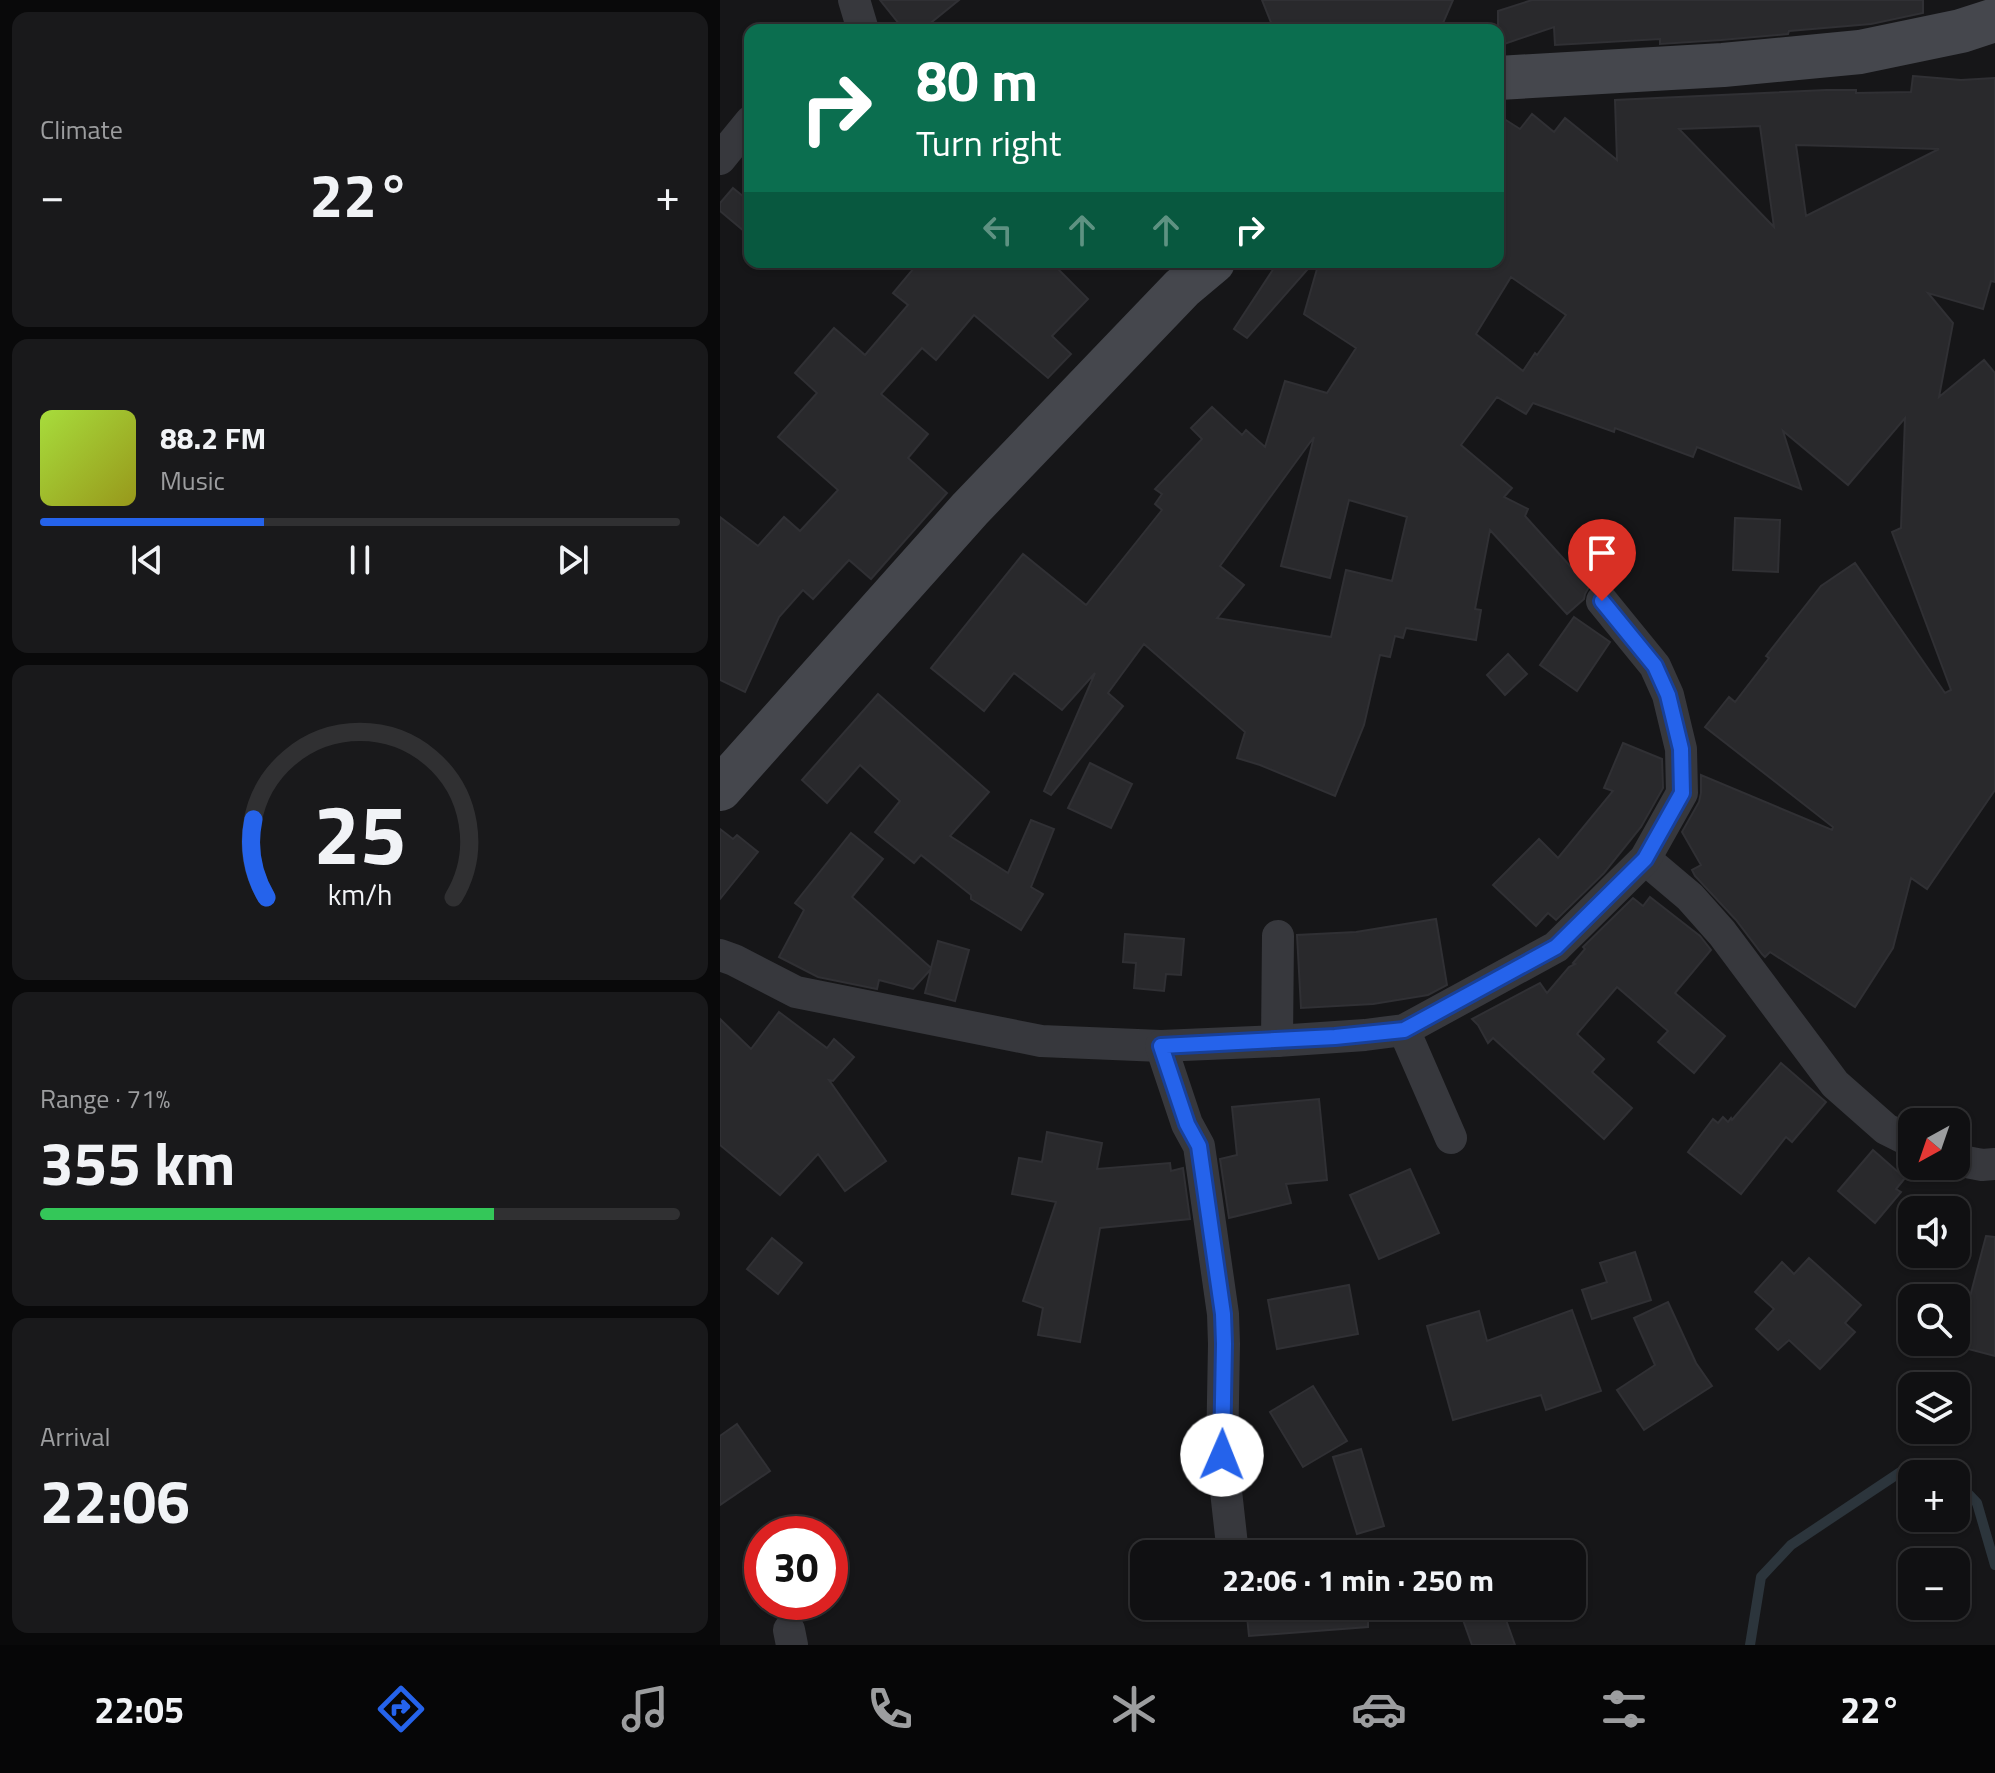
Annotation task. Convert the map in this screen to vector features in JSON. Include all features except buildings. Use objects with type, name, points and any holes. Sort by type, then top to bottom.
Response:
[{"type":"main road","points":[[1504,78],[1723,65],[1860,52],[1961,31],[1995,20]]},
{"type":"main road","points":[[720,789],[970,509],[1182,288],[1206,268]]},
{"type":"street","points":[[854,0],[861,24]]},
{"type":"street","points":[[720,159],[744,129]]},
{"type":"street","points":[[720,955],[796,992],[1041,1041],[1161,1046],[1277,1041],[1404,1030],[1556,947],[1645,859],[1682,793],[1681,749],[1668,695],[1655,666],[1602,601]]},
{"type":"street","points":[[1645,859],[1690,897],[1722,933],[1835,1084],[1886,1129],[1898,1135]]},
{"type":"street","points":[[1277,1041],[1278,936]]},
{"type":"street","points":[[1404,1030],[1451,1138]]},
{"type":"street","points":[[1161,1046],[1187,1124],[1199,1146],[1204,1176],[1223,1314],[1222,1455],[1231,1540]]},
{"type":"street","points":[[1970,1163],[1995,1164]]},
{"type":"waterway","points":[[1750,1645],[1761,1577],[1791,1545],[1898,1474]]},
{"type":"waterway","points":[[1970,1496],[1977,1503],[1995,1565]]},
{"type":"route","points":[[1222,1455],[1223,1314],[1199,1146],[1187,1124],[1161,1046],[1277,1041],[1404,1030],[1556,947],[1645,859],[1682,793],[1681,749],[1668,695],[1655,666],[1602,601]]}]
